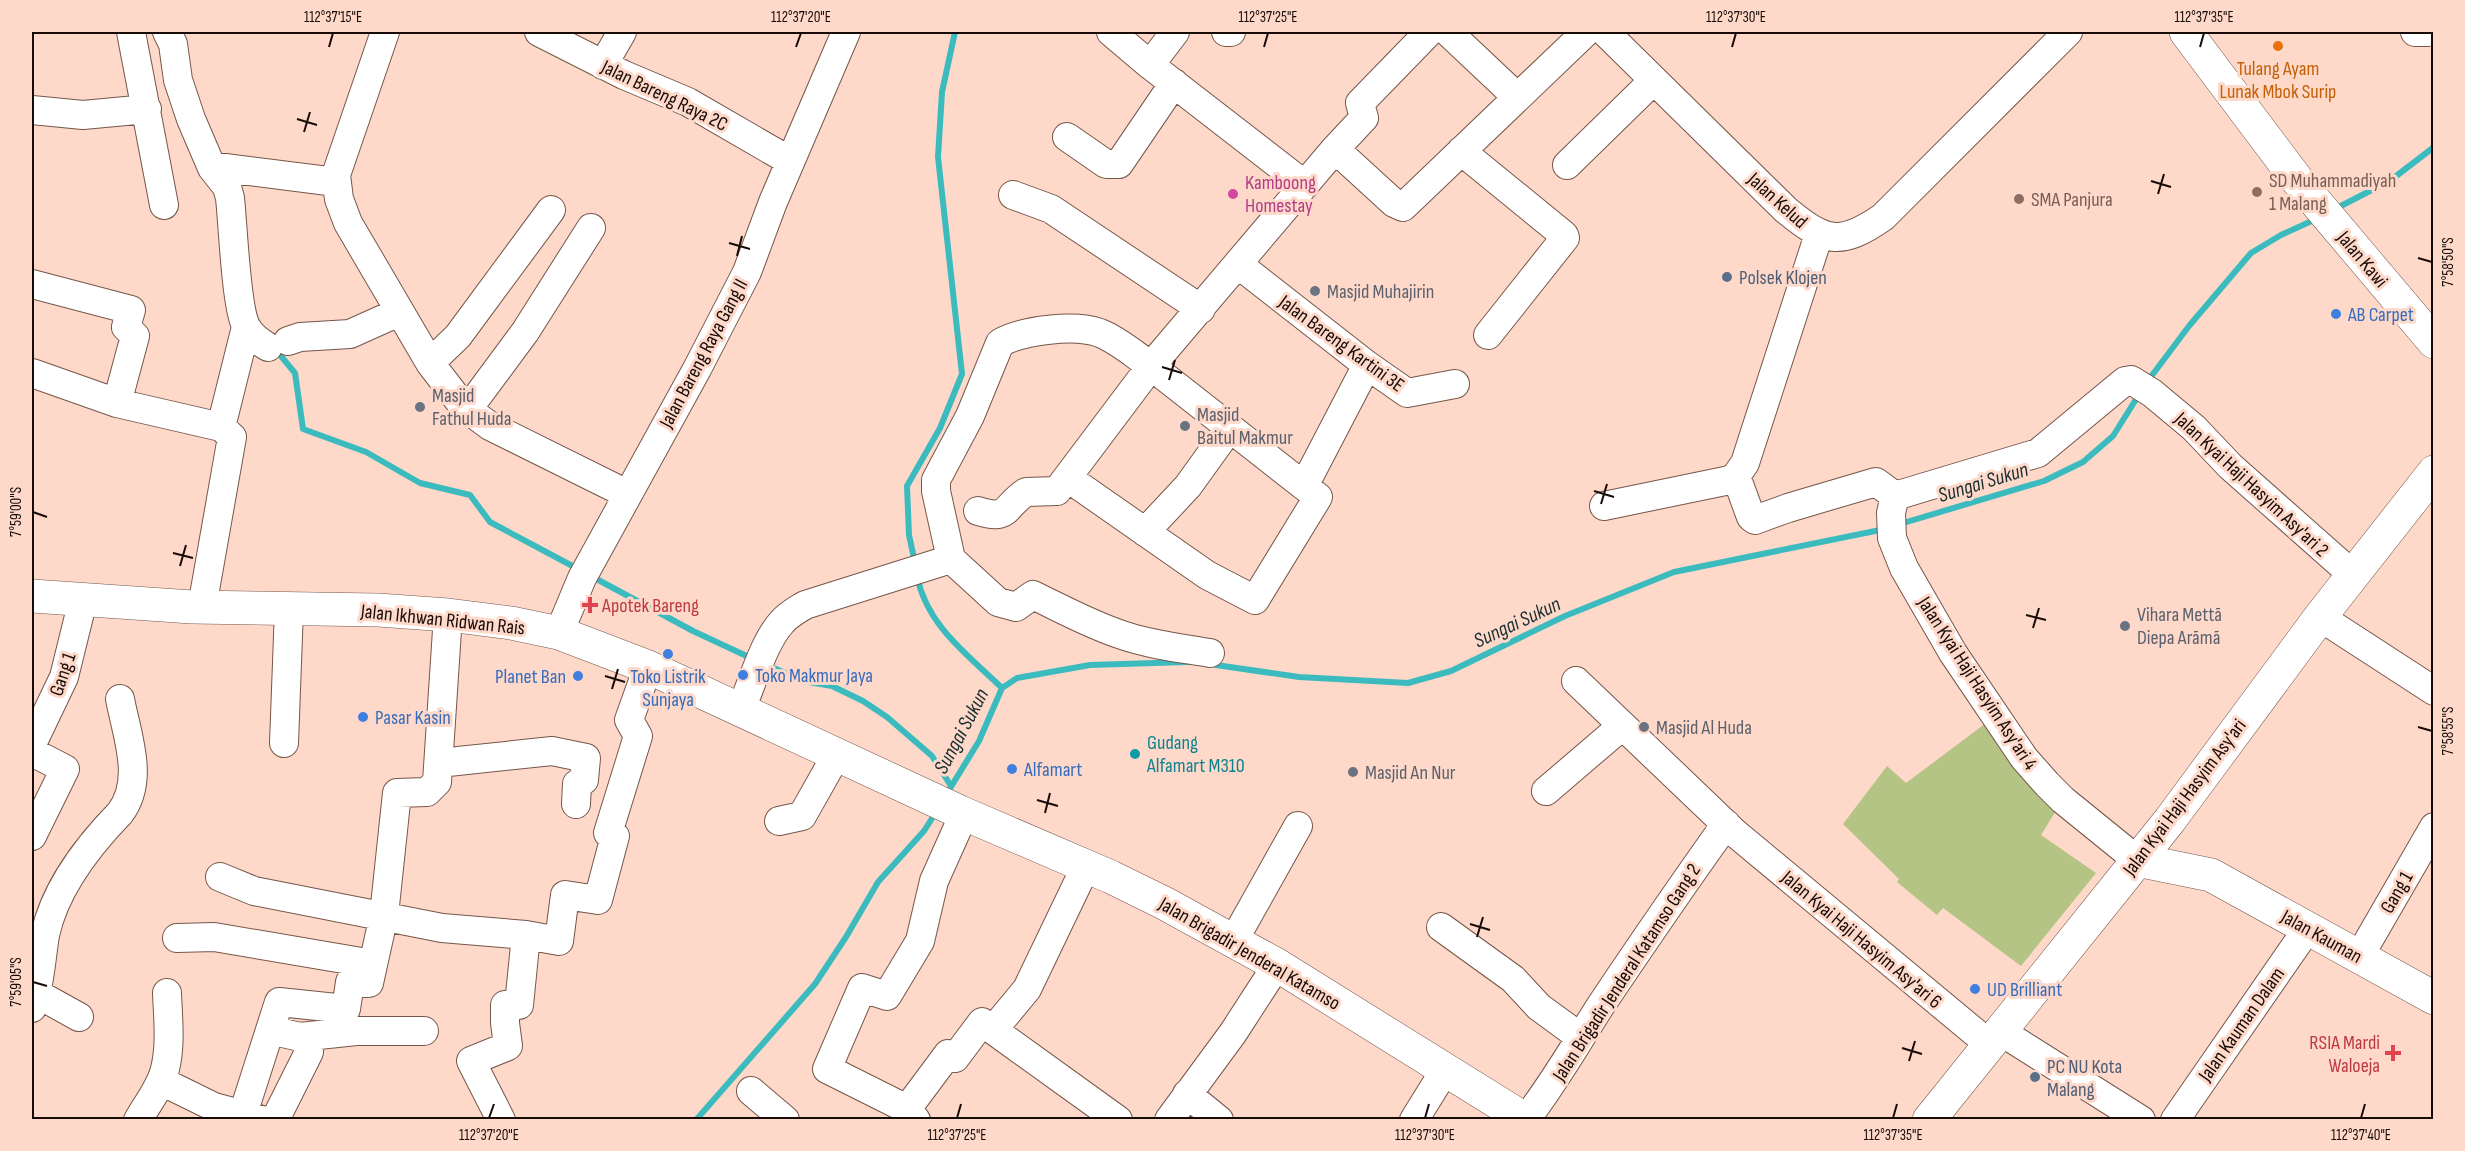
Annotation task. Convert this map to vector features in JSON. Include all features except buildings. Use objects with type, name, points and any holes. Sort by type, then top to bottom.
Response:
[{"type":"main road","name":"Jalan Kawi","points":[[2186,32],[2298,181],[2433,342]]},
{"type":"main road","name":"Jalan Kyai Haji Hasyim Asy'ari","points":[[1929,1119],[2170,820],[2320,617],[2433,472]]},
{"type":"main road","name":"Jalan Ikhwan Ridwan Rais","points":[[32,596],[202,607],[378,610],[448,615],[511,623],[559,633],[648,667],[962,813]]},
{"type":"main road","name":"Jalan Brigadir Jenderal Katamso","points":[[962,813],[1086,866],[1234,940],[1526,1119]]},
{"type":"main road","name":"Jalan Kauman","points":[[2170,820],[2191,855],[2211,875],[2433,998]]},
{"type":"main road","name":"Jalan Kauman","points":[[2137,860],[2211,875]]},
{"type":"street","points":[[131,32],[164,205]]},
{"type":"street","points":[[167,32],[173,44],[178,80],[191,119],[218,168],[230,198],[241,308],[246,327],[257,340],[278,344],[300,337],[351,334],[399,312]]},
{"type":"street","points":[[385,32],[346,141],[336,183],[348,223],[430,363],[468,409],[490,426],[627,494]]},
{"type":"street","name":"Jalan Bareng Raya 2C","points":[[539,32],[603,65],[688,102],[790,161]]},
{"type":"street","points":[[603,65],[622,32]]},
{"type":"street","name":"Jalan Bareng Raya Gang II","points":[[559,633],[585,573],[697,369],[747,272],[790,161],[846,32]]},
{"type":"street","points":[[1111,32],[1305,185]]},
{"type":"street","points":[[1150,65],[1175,32]]},
{"type":"street","points":[[1226,32],[1232,32]]},
{"type":"street","points":[[978,511],[993,516],[1001,515],[1026,492],[1057,491],[1151,366],[1335,149],[1364,118],[1360,103],[1429,32]]},
{"type":"street","points":[[1448,32],[1517,97]]},
{"type":"street","points":[[1335,149],[1394,203],[1403,207],[1587,32]]},
{"type":"street","name":"Jalan Kelud","points":[[1605,32],[1786,210],[1819,234],[1843,237],[1855,234],[1883,217],[2068,32]]},
{"type":"street","points":[[2415,32],[2428,32]]},
{"type":"street","points":[[1567,165],[1654,80]]},
{"type":"street","points":[[1067,137],[1106,164],[1119,164],[1174,83]]},
{"type":"street","points":[[32,110],[82,115],[147,109]]},
{"type":"street","points":[[1461,151],[1565,238],[1488,335]]},
{"type":"street","points":[[218,168],[336,183]]},
{"type":"street","points":[[1013,195],[1051,209],[1201,309]]},
{"type":"street","points":[[430,363],[458,336],[551,210]]},
{"type":"street","points":[[468,409],[525,332],[591,228]]},
{"type":"street","points":[[1604,506],[1730,480],[1736,476],[1745,463],[1819,234]]},
{"type":"street","name":"Jalan Bareng Kartini 3E","points":[[1239,265],[1367,365],[1407,393],[1455,384]]},
{"type":"street","points":[[32,284],[131,310],[126,327],[135,336],[117,403]]},
{"type":"street","points":[[221,427],[246,327]]},
{"type":"street","points":[[928,567],[936,480],[970,416],[1000,343],[1022,333],[1047,330],[1087,330],[1101,334],[1151,366],[1318,497],[1255,600],[1207,575],[1068,478]]},
{"type":"street","points":[[1304,486],[1367,365]]},
{"type":"street","points":[[32,373],[117,403],[221,427],[232,436],[202,607]]},
{"type":"street","name":"Jalan Kyai Haji Hasyim Asy'ari 2","points":[[1893,516],[2038,453],[2125,381],[2144,387],[2194,428],[2230,466],[2353,575]]},
{"type":"street","points":[[1145,532],[1188,486],[1229,429]]},
{"type":"street","points":[[1736,476],[1751,517],[1755,520],[1876,482],[1893,516]]},
{"type":"street","name":"Jalan Kyai Haji Hasyim Asy'ari 4","points":[[1893,516],[1904,568],[1943,637],[2024,758],[2063,800],[2137,860]]},
{"type":"street","points":[[741,709],[780,623],[790,614],[806,605],[928,567],[1005,605],[1016,607],[1033,594],[1089,622],[1123,635],[1157,644],[1210,653]]},
{"type":"street","name":"Gang 1","points":[[32,744],[64,677],[83,600]]},
{"type":"street","points":[[284,743],[289,609]]},
{"type":"street","points":[[161,1081],[214,1107],[252,1117],[270,1030],[279,1002],[346,1009],[350,982],[369,983],[384,915],[397,793],[427,792],[437,783],[448,615]]},
{"type":"street","points":[[2320,617],[2433,691]]},
{"type":"street","points":[[220,877],[254,891],[442,928],[559,940],[565,895],[598,900],[615,836],[608,833],[638,736],[629,720],[648,667]]},
{"type":"street","name":"Jalan Kyai Haji Hasyim Asy'ari 6","points":[[1576,681],[1730,829],[1995,1037]]},
{"type":"street","points":[[79,1017],[33,998],[51,915],[69,877],[75,865],[126,805],[132,789],[134,772],[120,699]]},
{"type":"street","points":[[1546,791],[1622,726]]},
{"type":"street","points":[[438,770],[552,751],[586,758],[584,780],[577,784],[576,804]]},
{"type":"street","points":[[32,752],[65,769],[32,836]]},
{"type":"street","points":[[779,821],[802,816],[841,756]]},
{"type":"street","points":[[962,813],[934,881],[920,940],[887,996],[862,988],[827,1069],[912,1114],[948,1054],[955,1058],[982,1022],[1118,1119]]},
{"type":"street","points":[[1234,940],[1298,826]]},
{"type":"street","name":"Gang 1","points":[[2359,957],[2433,828]]},
{"type":"street","name":"Jalan Brigadir Jenderal Katamso Gang 2","points":[[1526,1119],[1553,1084],[1580,1037],[1661,914],[1730,829]]},
{"type":"street","points":[[993,1030],[1028,989],[1086,866]]},
{"type":"street","points":[[1441,927],[1514,979],[1539,1007],[1580,1037]]},
{"type":"street","name":"Jalan Kauman Dalam","points":[[2175,1119],[2307,928]]},
{"type":"street","points":[[501,1119],[471,1061],[508,1046],[504,1023],[505,1005],[519,1005],[526,935]]},
{"type":"street","points":[[177,938],[214,937],[373,964]]},
{"type":"street","points":[[1169,1119],[1233,1033],[1277,965]]},
{"type":"street","points":[[138,1119],[161,1081],[165,1069],[169,1035],[167,993]]},
{"type":"street","points":[[270,1030],[300,1037],[356,1031],[424,1031]]},
{"type":"street","points":[[1995,1037],[2141,1119]]},
{"type":"street","points":[[275,1119],[309,1052]]},
{"type":"street","points":[[1414,1119],[1445,1070]]},
{"type":"street","points":[[751,1091],[785,1119]]},
{"type":"street","points":[[1187,1094],[1219,1119]]},
{"type":"green space","points":[[1990,720],[2057,809],[2041,835],[2096,873],[2021,966],[1943,908],[1937,915],[1897,882],[1899,879],[1843,824],[1887,766],[1906,783]]},
{"type":"waterway","points":[[915,563],[909,535],[907,486],[940,428],[962,374],[938,157],[942,92],[955,32]]},
{"type":"waterway","name":"Sungai Sukun","points":[[2335,209],[2391,180],[2434,147]]},
{"type":"waterway","name":"Sungai Sukun","points":[[2147,382],[2189,326],[2251,253],[2281,235],[2316,219]]},
{"type":"waterway","points":[[275,349],[295,373],[303,429],[366,452],[420,483],[470,495],[490,522],[580,570]]},
{"type":"waterway","name":"Sungai Sukun","points":[[1900,524],[2044,481],[2083,462],[2113,436],[2140,393]]},
{"type":"waterway","name":"Sungai Sukun","points":[[1209,664],[1299,677],[1408,683],[1451,671],[1565,616],[1674,572],[1885,529]]},
{"type":"waterway","points":[[591,576],[693,631],[753,659]]},
{"type":"waterway","points":[[917,576],[922,594],[939,625],[1002,688]]},
{"type":"waterway","name":"Sungai Sukun","points":[[946,795],[979,741],[1002,688],[1017,678],[1090,665],[1187,662]]},
{"type":"waterway","points":[[765,664],[803,681],[832,686],[863,701],[887,717],[932,756],[951,786]]},
{"type":"waterway","name":"Sungai Sukun","points":[[696,1120],[815,984],[878,882],[924,831],[936,812]]},
{"type":"place","name":"Tulang Ayam Lunak Mbok Surip","points":[[2278,46]]},
{"type":"place","name":"SD Muhammadiyah 1 Malang","points":[[2257,192]]},
{"type":"place","name":"Kamboong Homestay","points":[[1233,194]]},
{"type":"place","name":"SMA Panjura","points":[[2019,199]]},
{"type":"place","name":"Polsek Klojen","points":[[1727,277]]},
{"type":"place","name":"Masjid Muhajirin","points":[[1315,291]]},
{"type":"place","name":"AB Carpet","points":[[2336,314]]},
{"type":"place","name":"Masjid Fathul Huda","points":[[420,407]]},
{"type":"place","name":"Masjid Baitul Makmur","points":[[1185,426]]},
{"type":"place","name":"Apotek Bareng","points":[[590,605]]},
{"type":"place","name":"Vihara Mettã Diepa Arãmã","points":[[2125,626]]},
{"type":"place","name":"Toko Listrik Sunjaya","points":[[668,654]]},
{"type":"place","name":"Toko Makmur Jaya","points":[[743,675]]},
{"type":"place","name":"Planet Ban","points":[[578,676]]},
{"type":"place","name":"Pasar Kasin","points":[[363,717]]},
{"type":"place","name":"Masjid Al Huda","points":[[1644,727]]},
{"type":"place","name":"Gudang Alfamart M310","points":[[1135,754]]},
{"type":"place","name":"Alfamart","points":[[1012,769]]},
{"type":"place","name":"Masjid An Nur","points":[[1353,772]]},
{"type":"place","name":"UD Brilliant","points":[[1975,989]]},
{"type":"place","name":"RSIA Mardi Waloeja","points":[[2393,1053]]},
{"type":"place","name":"PC NU Kota Malang","points":[[2035,1077]]}]
